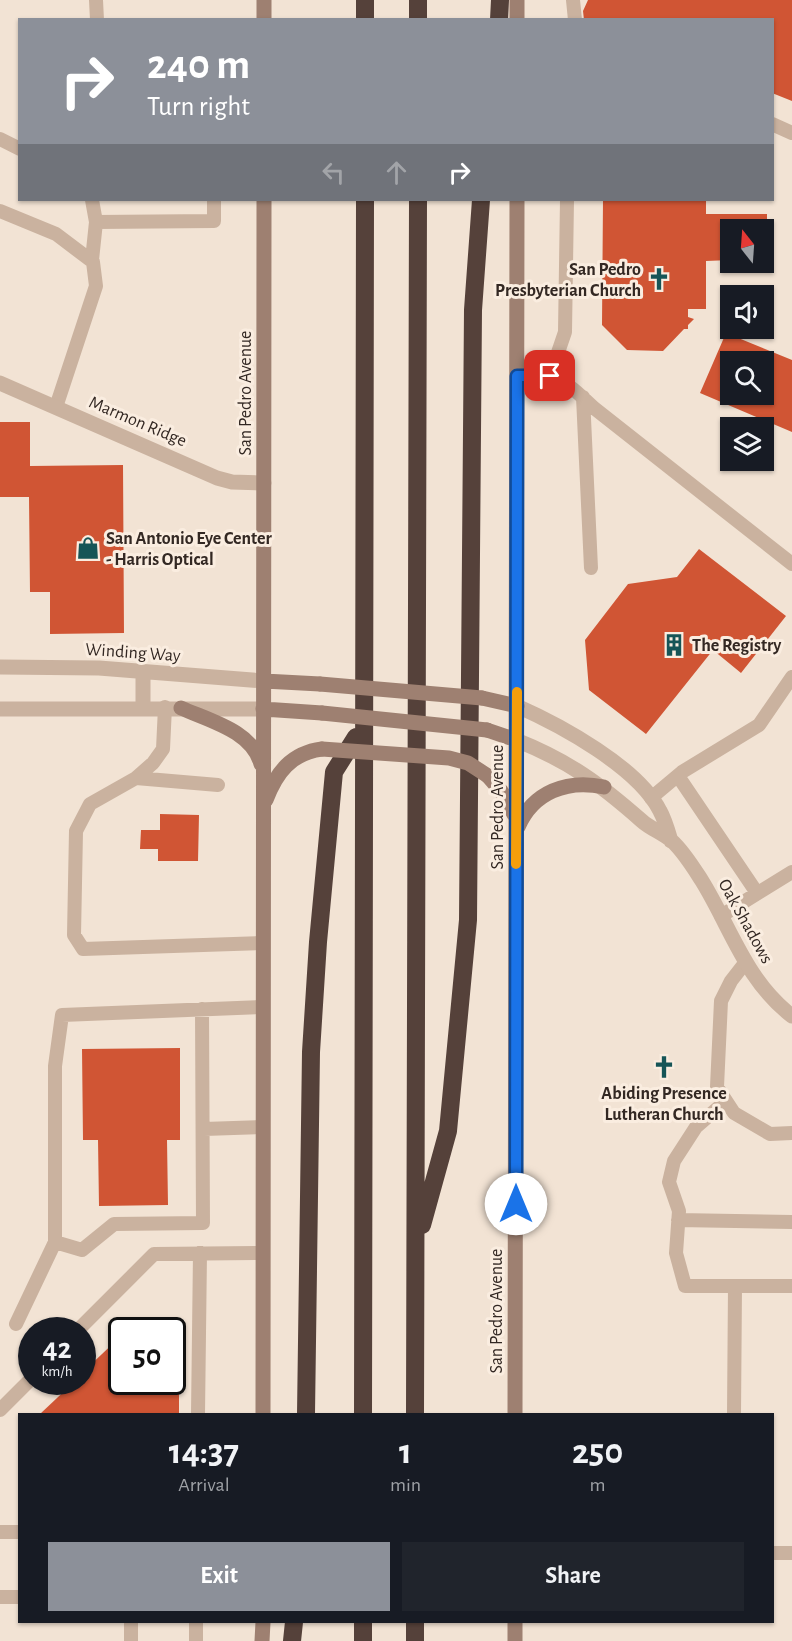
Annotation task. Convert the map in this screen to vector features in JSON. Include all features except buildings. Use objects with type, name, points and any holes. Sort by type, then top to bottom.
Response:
[{"type":"highway","points":[[365,0],[365,18]]},
{"type":"highway","points":[[418,0],[418,18]]},
{"type":"highway","points":[[499,18],[500,0]]},
{"type":"highway","points":[[363,1413],[365,201]]},
{"type":"highway","points":[[415,1413],[418,201]]},
{"type":"highway","points":[[416,1249],[448,1131],[451,1077],[466,943],[470,850],[473,310],[480,201]]},
{"type":"highway","points":[[306,1413],[311,1052],[318,942],[334,772],[364,725]]},
{"type":"highway","points":[[292,1641],[294,1623]]},
{"type":"highway","points":[[363,1623],[363,1641]]},
{"type":"highway","points":[[415,1623],[415,1641]]},
{"type":"main road","points":[[264,0],[264,18]]},
{"type":"main road","points":[[517,0],[517,18]]},
{"type":"main road","name":"San Pedro Avenue","points":[[263,1413],[264,201]]},
{"type":"main road","name":"San Pedro Avenue","points":[[515,1413],[517,201]]},
{"type":"main road","points":[[264,681],[482,698],[517,706]]},
{"type":"main road","points":[[181,708],[244,738],[255,750],[263,770]]},
{"type":"main road","points":[[263,709],[487,730],[516,740]]},
{"type":"main road","points":[[263,807],[273,783],[287,763],[305,753],[322,749],[449,758],[473,766],[488,776],[501,791],[516,824],[533,803],[549,792],[577,785],[604,787]]},
{"type":"main road","points":[[262,1623],[262,1641]]},
{"type":"main road","points":[[515,1623],[515,1641]]},
{"type":"street","name":"Marmon Ridge","points":[[0,383],[217,478],[232,482],[264,483]]},
{"type":"street","name":"Winding Way","points":[[0,667],[99,668],[264,681]]},
{"type":"street","points":[[142,672],[143,709]]},
{"type":"street","name":"Oak Shadows","points":[[517,706],[551,722],[598,751],[651,798],[660,811],[671,841]]},
{"type":"street","points":[[0,709],[165,707],[263,709]]},
{"type":"street","name":"Oak Shadows","points":[[516,740],[561,760],[604,787],[643,822],[671,841],[692,866],[745,963],[768,994],[792,1016]]},
{"type":"lane","points":[[96,0],[97,18]]},
{"type":"lane","points":[[573,0],[575,18]]},
{"type":"lane","points":[[774,125],[792,133]]},
{"type":"lane","points":[[0,139],[18,148]]},
{"type":"lane","points":[[56,407],[96,286],[92,260],[96,222],[92,201]]},
{"type":"lane","points":[[96,222],[214,221],[214,201]]},
{"type":"lane","points":[[550,376],[565,332],[567,201]]},
{"type":"lane","points":[[0,211],[56,234],[92,260]]},
{"type":"lane","points":[[517,376],[550,376],[566,382],[792,564]]},
{"type":"lane","points":[[583,398],[591,568]]},
{"type":"lane","points":[[651,798],[678,776],[759,725],[792,677]]},
{"type":"lane","points":[[165,707],[163,749],[153,763],[136,778],[90,804],[76,831],[72,914],[74,935],[82,949],[263,943]]},
{"type":"lane","points":[[678,776],[757,893]]},
{"type":"lane","points":[[136,778],[218,785]]},
{"type":"lane","points":[[721,916],[792,872]]},
{"type":"lane","points":[[745,963],[731,981],[721,1001],[717,1087],[734,1113],[770,1134],[792,1134]]},
{"type":"lane","points":[[16,1324],[55,1242],[55,1066],[62,1015],[263,1007]]},
{"type":"lane","points":[[55,1242],[82,1250],[114,1224],[203,1223],[202,1009]]},
{"type":"lane","points":[[726,1101],[696,1127],[674,1161],[669,1182],[678,1211],[676,1253],[685,1286],[792,1286]]},
{"type":"lane","points":[[204,1130],[263,1127]]},
{"type":"lane","points":[[678,1220],[792,1222]]},
{"type":"lane","points":[[198,1413],[200,1253]]},
{"type":"lane","points":[[91,1317],[154,1254],[263,1253]]},
{"type":"lane","points":[[734,1413],[735,1286]]},
{"type":"lane","points":[[0,1410],[18,1392]]},
{"type":"lane","points":[[0,1532],[18,1532]]},
{"type":"lane","points":[[774,1552],[792,1552]]},
{"type":"lane","points":[[0,1597],[18,1597]]},
{"type":"lane","points":[[131,1623],[131,1641]]},
{"type":"lane","points":[[196,1623],[196,1641]]},
{"type":"slow traffic","points":[[516,864],[517,692]]},
{"type":"place","name":"San Pedro Presbyterian Church","points":[[659,279]]},
{"type":"place","name":"San Antonio Eye Center - Harris Optical","points":[[88,548]]},
{"type":"place","name":"The Registry","points":[[674,645]]},
{"type":"place","name":"Abiding Presence Lutheran Church","points":[[664,1067]]},
{"type":"route","points":[[516,1204],[517,376],[550,376]]}]
